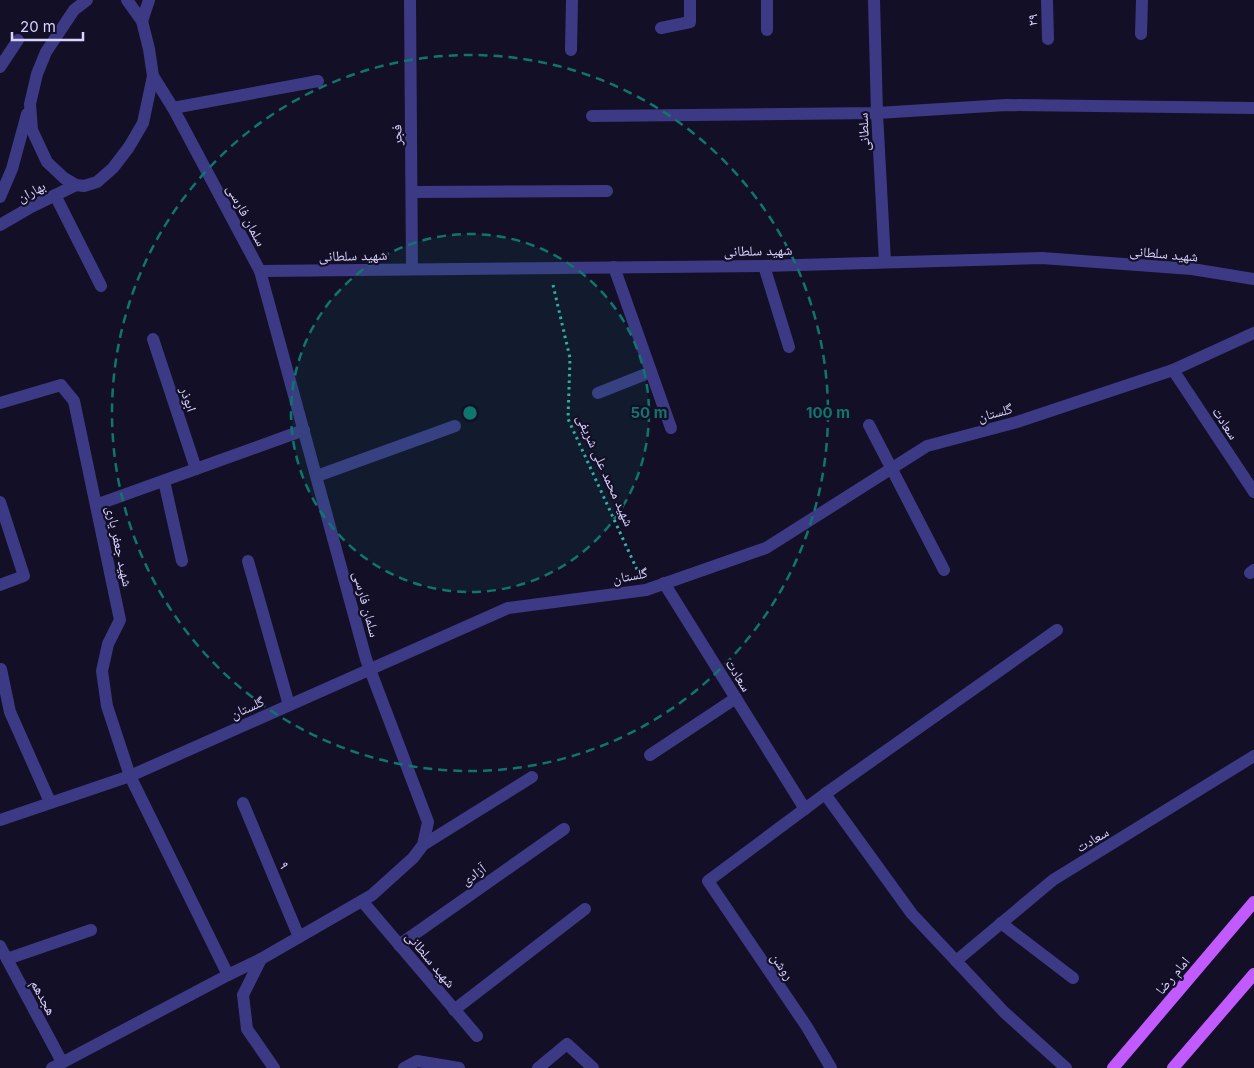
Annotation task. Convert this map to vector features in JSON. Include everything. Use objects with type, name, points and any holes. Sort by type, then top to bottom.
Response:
[{"type":"main road","name":"امام رضا","points":[[1113,1068],[1254,902]]},
{"type":"main road","points":[[1173,1068],[1254,974]]},
{"type":"street","name":"بهاران","points":[[2,190],[12,169],[37,74],[46,52],[74,10],[86,0]]},
{"type":"street","points":[[127,0],[142,21],[153,76]]},
{"type":"street","points":[[142,21],[149,0]]},
{"type":"street","name":"فجر","points":[[410,0],[412,269]]},
{"type":"street","points":[[571,50],[572,0]]},
{"type":"street","points":[[661,28],[690,22],[690,0]]},
{"type":"street","points":[[767,0],[767,30]]},
{"type":"street","name":"سلطانی","points":[[874,0],[876,113],[885,262]]},
{"type":"street","name":"۲۹","points":[[1047,0],[1048,39]]},
{"type":"street","points":[[1141,34],[1142,0]]},
{"type":"street","points":[[0,67],[18,40]]},
{"type":"street","name":"بهاران","points":[[0,225],[76,185],[84,186],[97,182],[113,168],[129,147],[143,122],[153,76]]},
{"type":"street","name":"سلمان فارسی","points":[[153,76],[174,108],[260,271],[366,659],[428,822],[423,845]]},
{"type":"street","points":[[174,108],[318,81]]},
{"type":"street","points":[[30,104],[32,130],[47,162],[64,178],[76,185]]},
{"type":"street","points":[[592,116],[876,113],[1006,105],[1254,108]]},
{"type":"street","points":[[412,192],[607,191]]},
{"type":"street","points":[[55,195],[101,286]]},
{"type":"street","name":"شهید سلطانی","points":[[260,271],[764,266],[1042,258],[1192,269],[1254,279]]},
{"type":"street","points":[[764,266],[787,348]]},
{"type":"street","points":[[614,267],[671,428]]},
{"type":"street","name":"گلستان","points":[[0,820],[130,776],[508,608],[646,590],[766,548],[927,446],[1017,422],[1173,370],[1254,333]]},
{"type":"street","name":"ابوذر","points":[[154,339],[196,469]]},
{"type":"street","name":"سعادت","points":[[1173,370],[1254,492]]},
{"type":"street","points":[[598,392],[651,372]]},
{"type":"street","name":"شهید جعفر یاری","points":[[0,403],[61,386],[74,401],[120,620],[108,644],[102,671],[107,706],[130,776],[228,975]]},
{"type":"street","points":[[869,425],[944,570]]},
{"type":"street","points":[[317,476],[455,426]]},
{"type":"street","points":[[96,505],[304,430]]},
{"type":"street","points":[[164,481],[182,561]]},
{"type":"street","points":[[0,502],[24,576],[0,585]]},
{"type":"street","points":[[248,561],[289,705]]},
{"type":"street","name":"سعادت","points":[[664,583],[805,809]]},
{"type":"street","points":[[805,809],[1057,630]]},
{"type":"street","points":[[1,669],[10,712],[50,802]]},
{"type":"street","points":[[650,755],[736,698]]},
{"type":"street","name":"سعادت","points":[[956,961],[1052,880],[1254,756]]},
{"type":"street","points":[[57,1065],[261,959],[372,895],[413,858],[423,845],[532,777]]},
{"type":"street","points":[[825,794],[912,914],[1004,1012],[1066,1068]]},
{"type":"street","name":"۹","points":[[242,804],[299,937]]},
{"type":"street","name":"روشن","points":[[805,809],[708,881],[832,1068]]},
{"type":"street","name":"آزادی","points":[[399,945],[564,828]]},
{"type":"street","name":"شهید سلطانی","points":[[362,901],[476,1036]]},
{"type":"street","points":[[454,1010],[586,909]]},
{"type":"street","points":[[1001,923],[1073,978]]},
{"type":"street","points":[[7,959],[91,930]]},
{"type":"street","name":"هجدهم","points":[[0,946],[57,1065]]},
{"type":"street","points":[[261,959],[243,995],[247,1029],[274,1068]]},
{"type":"street","points":[[538,1068],[567,1044],[593,1068]]},
{"type":"street","points":[[404,1068],[417,1061],[459,1068]]},
{"type":"path","name":"شهید محمد علی شریفی","points":[[549,268],[570,358],[568,419],[646,590]]}]
